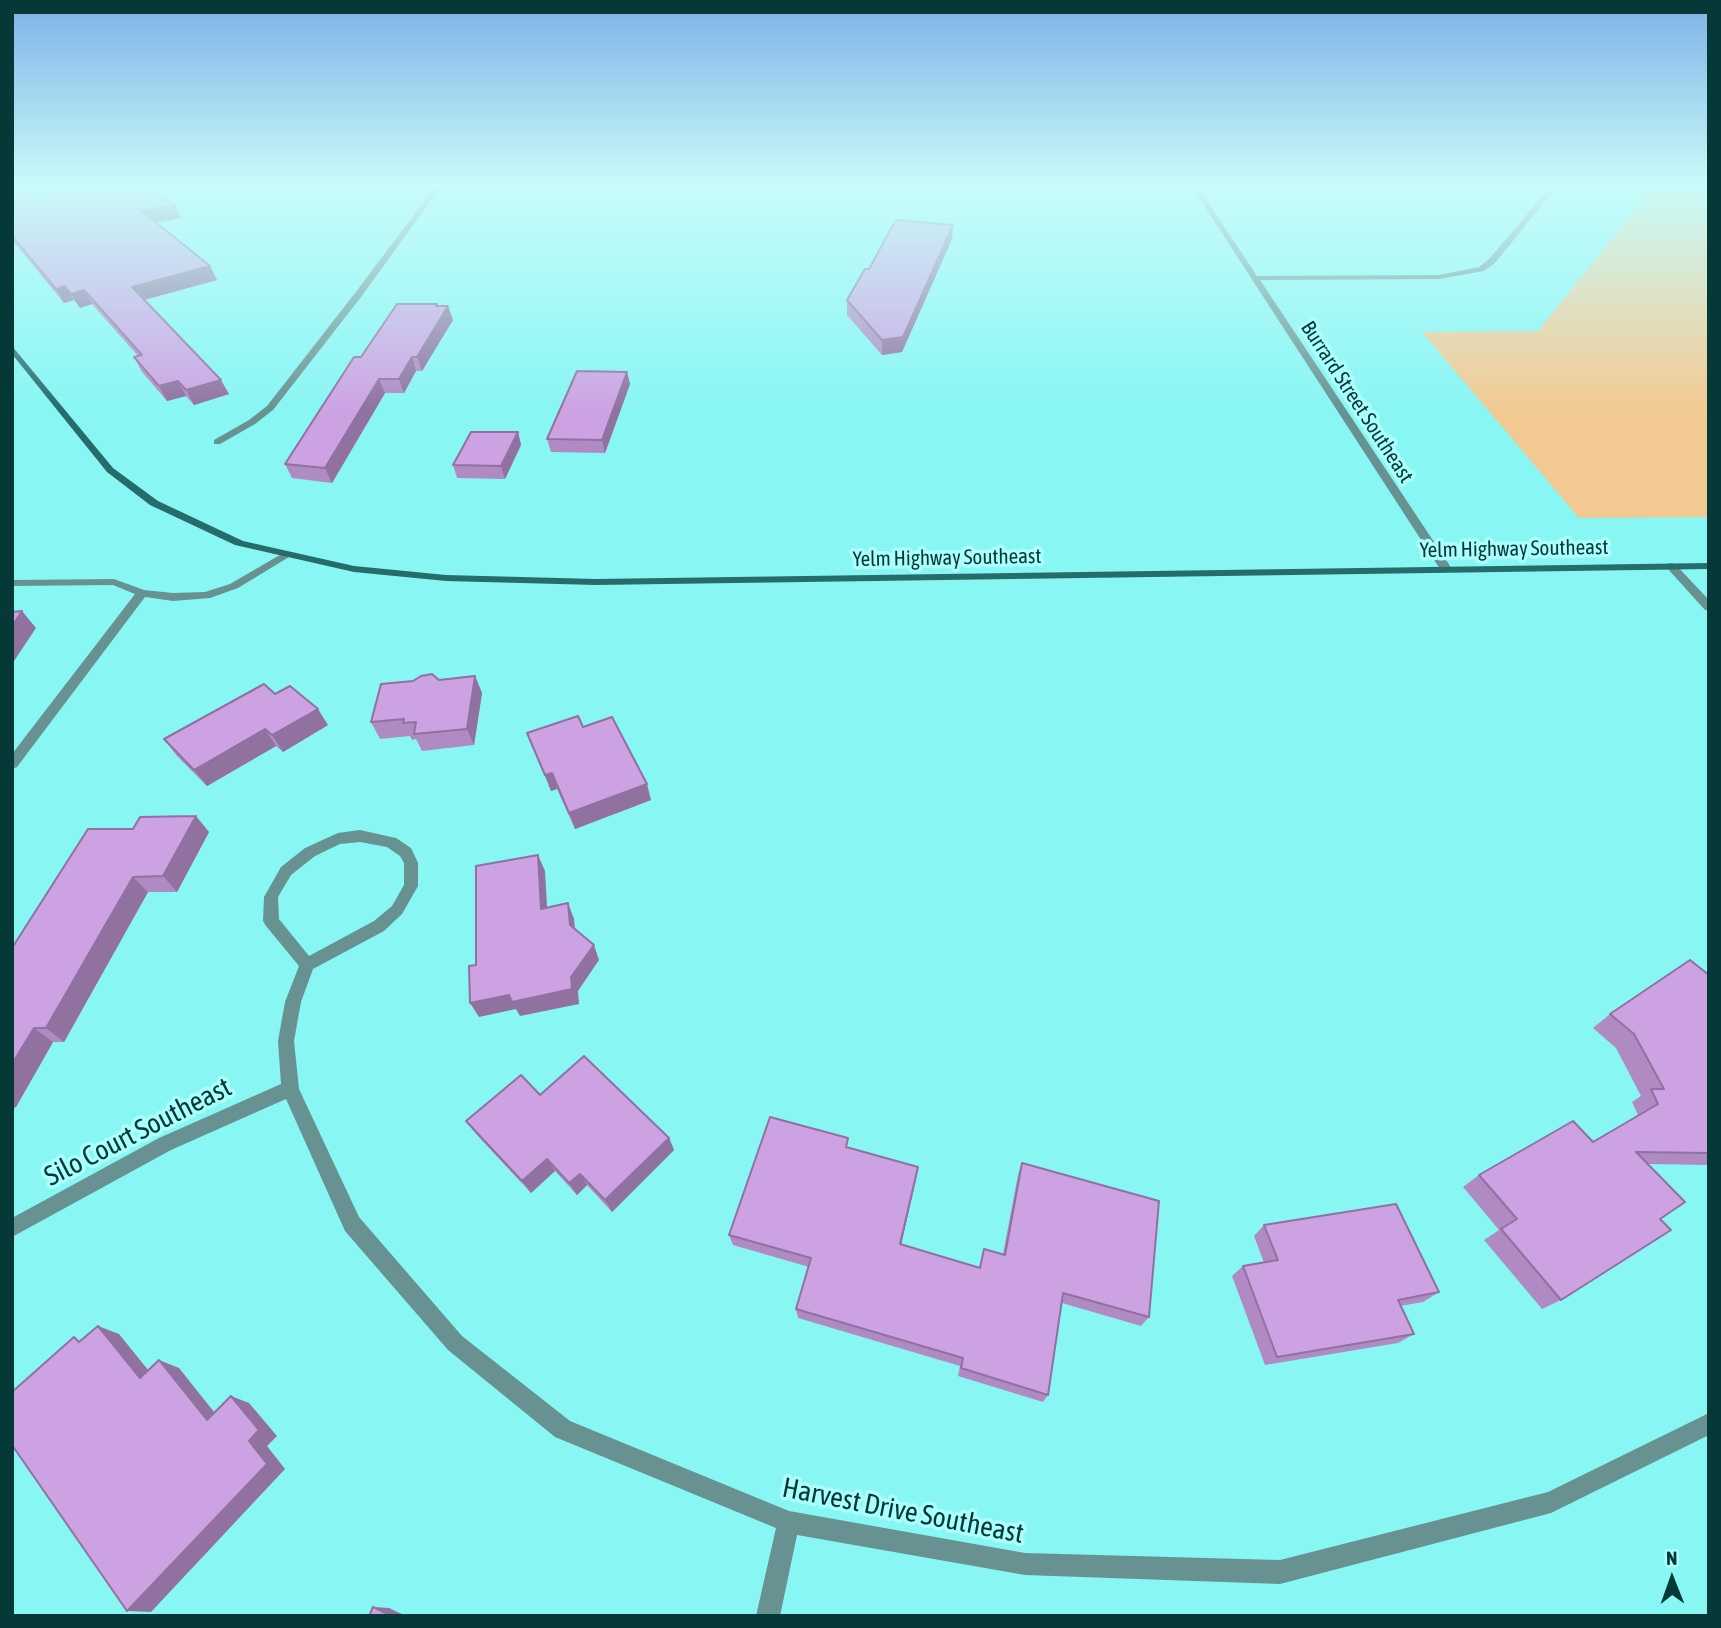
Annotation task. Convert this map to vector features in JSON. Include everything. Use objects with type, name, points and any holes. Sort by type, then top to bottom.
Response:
[{"type":"main road","name":"Yelm Highway Southeast","points":[[12,348],[110,470],[154,503],[239,543],[354,569],[446,578],[596,582],[1709,566]]},
{"type":"street","points":[[217,442],[270,408],[384,260]]},
{"type":"street","name":"Burrard Street Southeast","points":[[1243,260],[1446,569]]},
{"type":"street","points":[[1255,278],[1439,276],[1481,269],[1493,260]]},
{"type":"street","points":[[12,583],[114,582],[142,593],[173,597],[206,595],[234,586],[285,555]]},
{"type":"street","points":[[1671,566],[1709,607]]},
{"type":"street","points":[[12,764],[142,593]]},
{"type":"street","points":[[349,838],[382,838],[405,852],[411,863],[411,886],[397,910],[379,926],[307,965],[271,921],[271,897],[286,871],[310,852],[349,838]]},
{"type":"street","name":"Harvest Drive Southeast","points":[[307,965],[293,1002],[286,1041],[290,1089],[352,1224],[456,1343],[563,1429],[789,1522],[1025,1564],[1280,1572],[1552,1502],[1709,1424]]},
{"type":"street","name":"Silo Court Southeast","points":[[12,1228],[165,1144],[290,1089]]},
{"type":"street","points":[[768,1616],[789,1522]]},
{"type":"shaded area","points":[[1595,260],[1709,260],[1709,517],[1579,518],[1422,332],[1538,331]]},
{"type":"building","points":[[32,260],[203,260],[210,266],[132,287],[221,380],[186,390],[178,381],[159,386],[134,357],[142,355],[84,290],[71,294],[65,286],[56,289]]},
{"type":"building","points":[[874,260],[937,260],[903,337],[882,340],[847,300],[865,269],[869,269]]},
{"type":"building","points":[[397,304],[448,306],[417,357],[412,357],[399,379],[379,379],[325,468],[285,464],[354,357],[361,357]]},
{"type":"building","points":[[577,371],[627,372],[602,440],[547,439]]},
{"type":"building","points":[[471,432],[518,432],[501,466],[453,465]]},
{"type":"building","points":[[22,611],[12,626],[12,612]]},
{"type":"building","points":[[432,674],[439,680],[475,676],[467,729],[414,734],[416,722],[403,723],[404,719],[371,722],[381,684],[413,681]]},
{"type":"building","points":[[264,684],[275,694],[290,686],[318,709],[272,735],[265,729],[194,770],[164,739]]},
{"type":"building","points":[[578,716],[583,727],[612,717],[647,784],[569,813],[552,773],[545,775],[527,733]]},
{"type":"building","points":[[196,816],[163,876],[133,877],[46,1028],[34,1028],[12,1064],[12,948],[88,829],[133,829],[140,817]]},
{"type":"building","points":[[538,855],[541,909],[568,903],[570,925],[594,945],[571,977],[572,989],[512,1002],[509,995],[470,1003],[469,966],[476,965],[476,866]]},
{"type":"building","points":[[1690,960],[1709,975],[1709,1153],[1636,1152],[1685,1202],[1660,1219],[1671,1230],[1561,1300],[1501,1229],[1517,1219],[1479,1175],[1573,1121],[1593,1142],[1658,1104],[1651,1089],[1664,1089],[1634,1034],[1610,1014]]},
{"type":"building","points":[[584,1056],[669,1138],[605,1200],[580,1174],[569,1183],[547,1159],[522,1181],[466,1121],[521,1075],[540,1095]]},
{"type":"building","points":[[770,1117],[848,1138],[846,1147],[918,1167],[900,1244],[980,1268],[984,1249],[1005,1255],[1022,1163],[1159,1201],[1149,1317],[1063,1293],[1048,1395],[961,1368],[963,1358],[796,1309],[811,1258],[729,1235]]},
{"type":"building","points":[[1396,1204],[1439,1292],[1398,1300],[1414,1334],[1277,1357],[1243,1266],[1278,1260],[1264,1225]]},
{"type":"building","points":[[98,1326],[140,1378],[159,1360],[207,1420],[231,1396],[259,1430],[249,1441],[267,1464],[127,1611],[12,1445],[12,1392],[74,1337],[79,1342]]},
{"type":"building","points":[[373,1607],[392,1616],[369,1616]]}]
